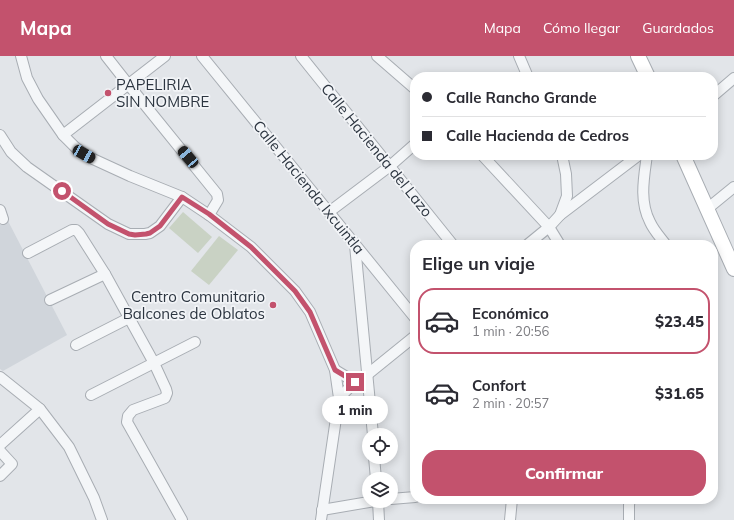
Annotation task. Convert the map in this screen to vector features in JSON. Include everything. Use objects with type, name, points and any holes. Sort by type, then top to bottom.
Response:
[{"type":"street","points":[[21,56],[27,78],[38,99],[62,135],[80,151],[93,159],[130,176],[182,197],[209,214],[251,247],[295,291],[310,312],[335,370],[339,398],[322,515],[362,504]]},
{"type":"street","points":[[106,56],[217,194],[218,200],[209,214]]},
{"type":"street","points":[[62,135],[165,56]]},
{"type":"street","name":"Calle Hacienda Ixcuintla","points":[[202,56],[410,312]]},
{"type":"street","name":"Calle Hacienda del Lazo","points":[[301,56],[449,240]]},
{"type":"street","points":[[376,56],[410,85]]},
{"type":"street","points":[[519,56],[526,72]]},
{"type":"street","points":[[638,56],[646,72]]},
{"type":"street","points":[[718,92],[734,78]]},
{"type":"street","points":[[0,135],[11,152],[26,167],[108,224],[129,234],[140,235],[150,233],[160,226],[182,197]]},
{"type":"street","points":[[329,212],[390,166],[410,148]]},
{"type":"street","points":[[487,160],[549,227],[557,240]]},
{"type":"street","points":[[560,216],[567,196],[566,174],[563,160]]},
{"type":"street","points":[[533,240],[560,216],[633,160]]},
{"type":"street","points":[[646,160],[643,190],[646,212],[652,226],[662,240]]},
{"type":"street","points":[[685,160],[734,269]]},
{"type":"street","points":[[707,209],[734,187]]},
{"type":"street","points":[[28,253],[72,230],[76,230],[104,274],[154,363],[166,389],[165,398],[133,410],[128,416],[127,422],[182,520]]},
{"type":"street","points":[[355,245],[372,428]]},
{"type":"street","points":[[50,300],[104,274]]},
{"type":"street","points":[[76,345],[129,318]]},
{"type":"street","points":[[339,398],[355,382],[368,374],[410,340]]},
{"type":"street","points":[[91,395],[195,342]]},
{"type":"street","points":[[335,370],[355,382]]},
{"type":"street","points":[[0,377],[40,409],[69,447],[94,498],[102,520]]},
{"type":"street","points":[[0,445],[40,409]]},
{"type":"street","points":[[0,451],[12,464],[0,476]]},
{"type":"street","points":[[398,498],[410,497]]},
{"type":"street","points":[[510,520],[512,504]]},
{"type":"street","points":[[629,504],[630,520]]},
{"type":"street","points":[[378,508],[379,520]]},
{"type":"shaded area","points":[[8,221],[67,335],[3,371],[0,369],[0,225]]},
{"type":"green space","points":[[183,212],[212,237],[198,253],[169,228]]},
{"type":"green space","points":[[219,236],[238,250],[209,285],[191,271]]},
{"type":"place","name":"PAPELIRIA SIN NOMBRE","points":[[108,93]]},
{"type":"place","name":"Centro Comunitario Balcones de Oblatos","points":[[273,305]]},
{"type":"route","points":[[62,191],[108,224],[129,234],[135,235],[150,233],[160,226],[182,197],[209,214],[251,247],[295,291],[310,312],[335,370],[355,382]]}]
